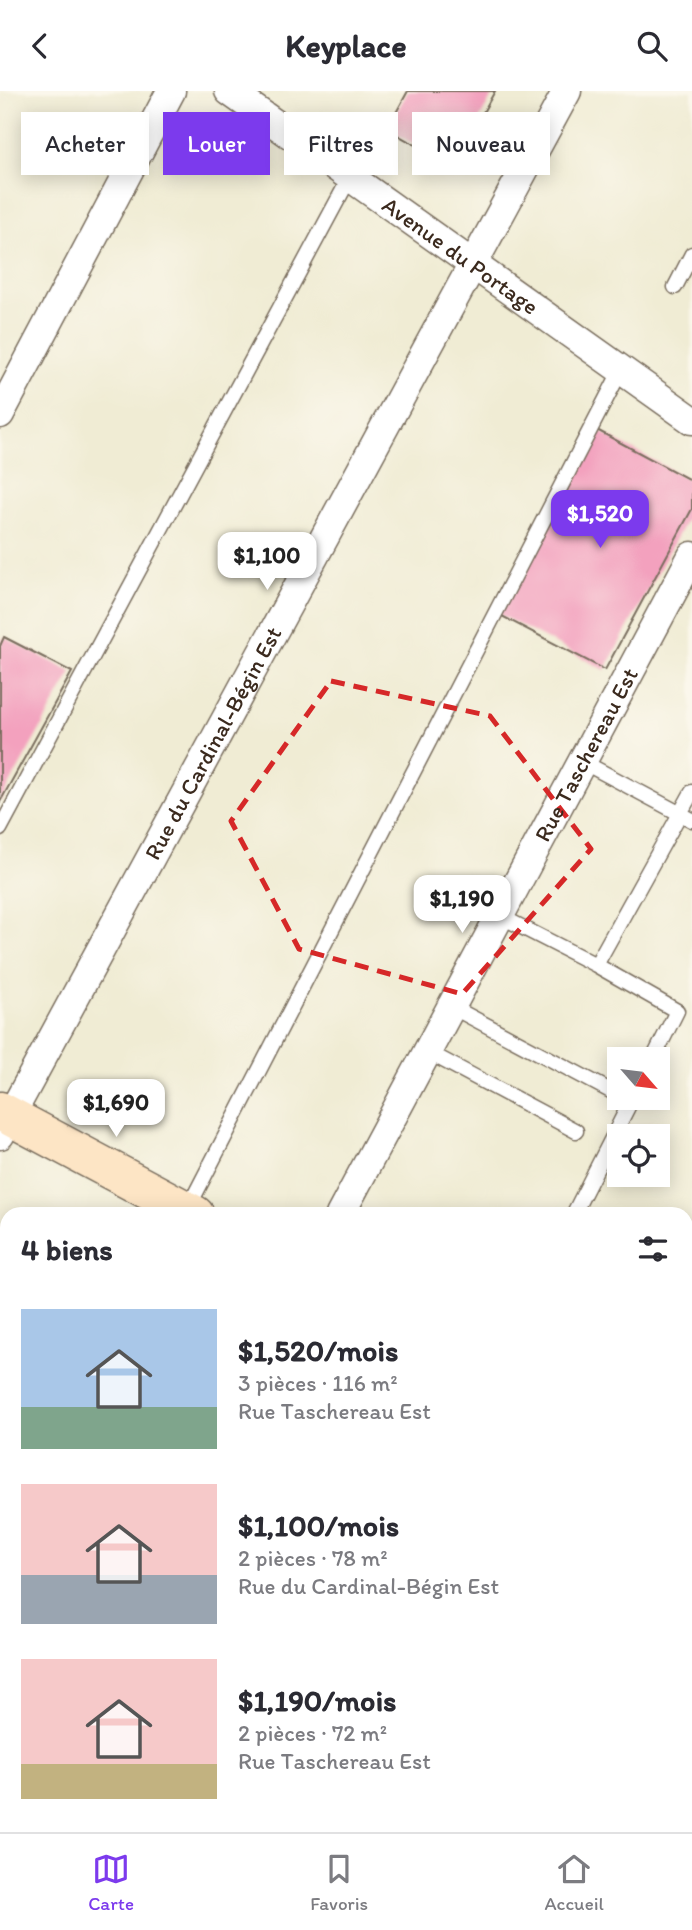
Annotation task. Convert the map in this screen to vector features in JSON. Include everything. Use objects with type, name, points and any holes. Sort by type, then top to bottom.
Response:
[{"type":"main road","points":[[3,1121],[177,1207]]},
{"type":"street","points":[[0,414],[171,91]]},
{"type":"street","name":"Avenue du Portage","points":[[229,91],[692,420]]},
{"type":"street","name":"Rue du Cardinal-Bégin Est","points":[[3,1121],[567,91]]},
{"type":"street","name":"Rue Taschereau Est","points":[[344,1207],[692,556]]},
{"type":"lane","points":[[0,829],[350,177]]},
{"type":"lane","points":[[675,287],[692,254]]},
{"type":"lane","points":[[192,1207],[621,370]]},
{"type":"lane","points":[[583,762],[686,816]]},
{"type":"lane","points":[[596,965],[686,816],[692,792]]},
{"type":"lane","points":[[500,916],[596,965],[677,1011],[659,1047]]},
{"type":"lane","points":[[452,1007],[607,1088]]},
{"type":"lane","points":[[428,1052],[576,1131]]},
{"type":"lane","points":[[577,1207],[621,1110]]},
{"type":"highlighted area","points":[[331,681],[490,716],[591,849],[462,994],[299,949],[231,821]]},
{"type":"building","points":[[408,91],[495,91],[483,112],[412,112],[412,143],[398,135],[396,112]]},
{"type":"building","points":[[595,429],[692,481],[692,509],[605,670],[498,614]]},
{"type":"building","points":[[4,637],[72,672],[0,802],[0,646]]}]
